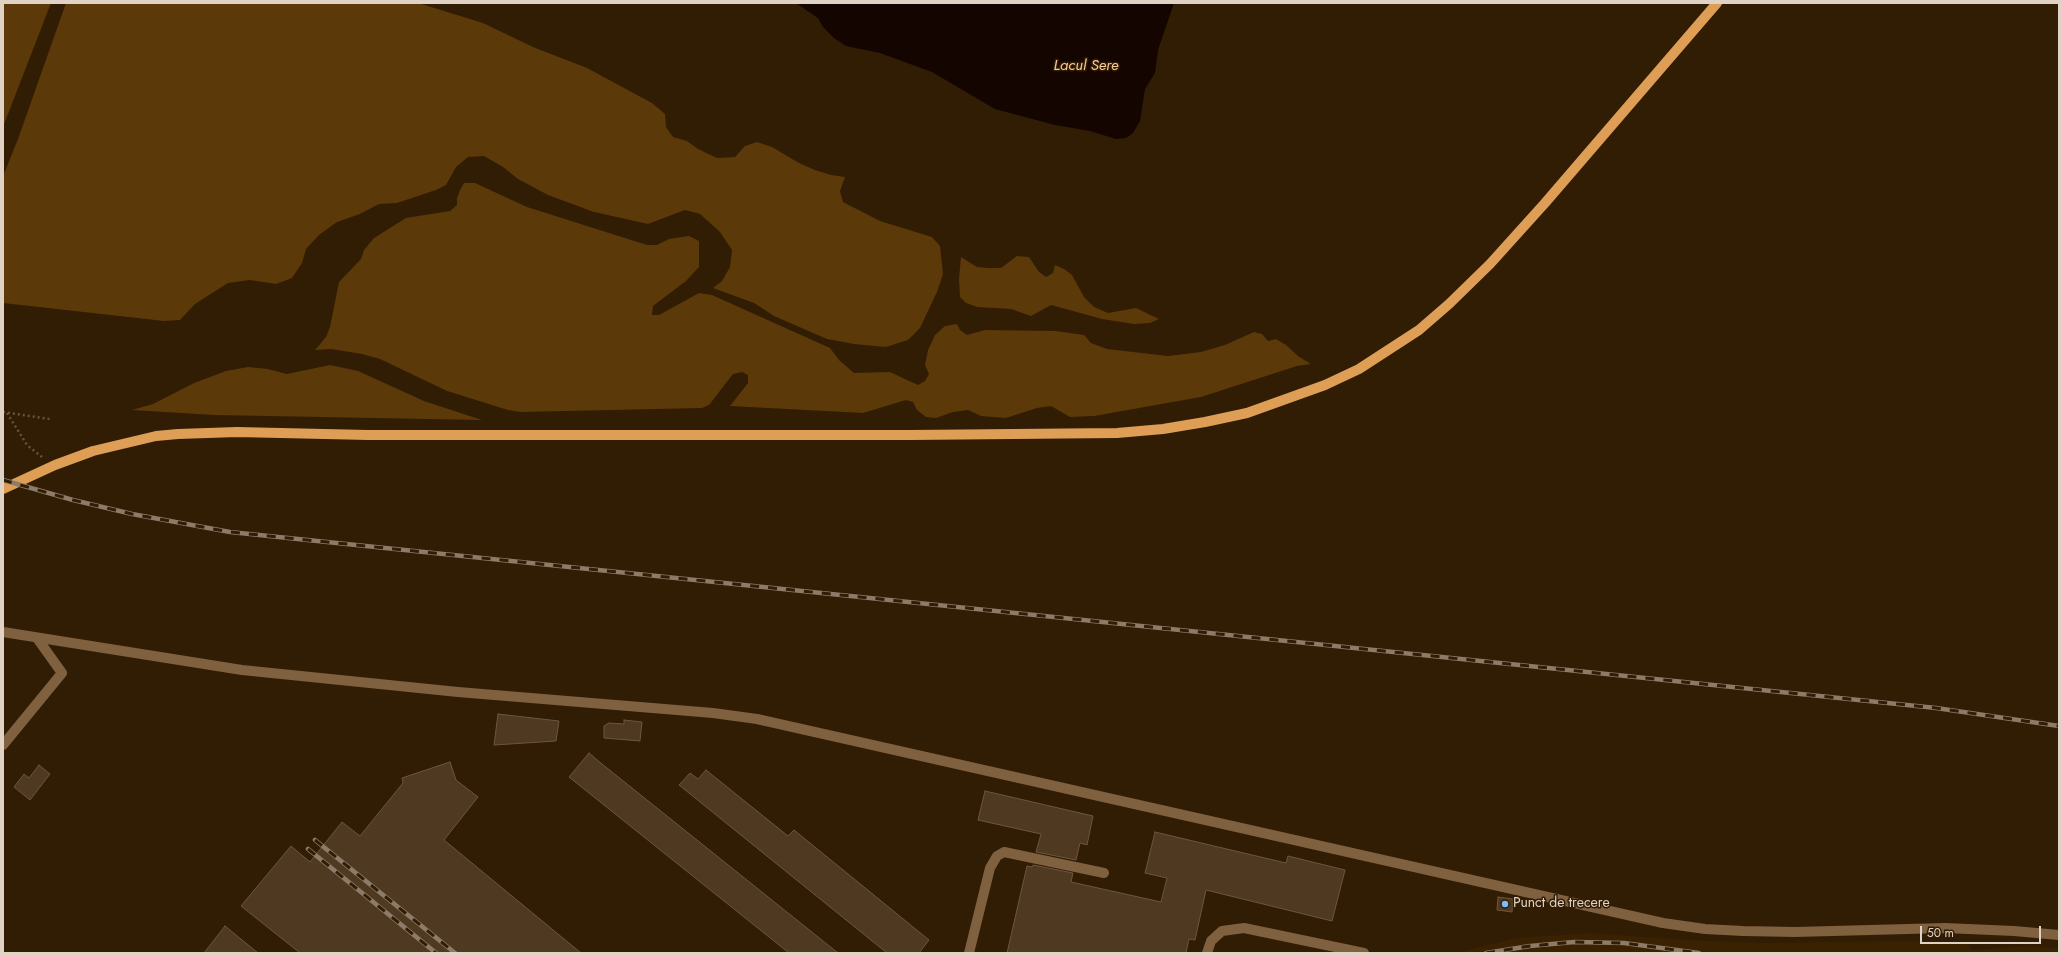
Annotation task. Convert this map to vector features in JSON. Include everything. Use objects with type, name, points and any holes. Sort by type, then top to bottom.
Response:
[{"type":"main road","points":[[3,489],[55,465],[111,446],[156,436],[238,432],[368,435],[911,436],[1102,433],[1163,429],[1247,413],[1325,386],[1359,369],[1419,330],[1449,304],[1490,264],[1545,203],[1717,3]]},
{"type":"street","points":[[3,632],[242,670],[458,692],[713,713],[757,719],[1663,923],[1705,929],[1743,931],[1795,932],[1945,928],[2014,931],[2059,935]]},
{"type":"street","points":[[3,745],[62,673],[38,638]]},
{"type":"street","points":[[969,953],[990,868],[997,856],[1004,852],[1104,873]]},
{"type":"street","points":[[1207,953],[1211,940],[1222,931],[1244,928],[1364,953]]},
{"type":"path","points":[[3,412],[50,420]]},
{"type":"path","points":[[8,413],[27,444],[55,465]]},
{"type":"shaded area","points":[[3,3],[51,3],[3,127]]},
{"type":"shaded area","points":[[66,3],[418,3],[483,23],[533,47],[587,68],[652,103],[665,114],[666,127],[673,137],[687,141],[698,149],[717,158],[735,157],[745,146],[757,142],[772,147],[799,163],[815,170],[831,175],[845,177],[840,191],[843,202],[880,221],[932,237],[940,246],[943,274],[937,292],[920,328],[908,340],[886,347],[854,344],[827,339],[774,316],[754,303],[713,288],[722,281],[730,267],[732,250],[720,232],[700,214],[685,210],[648,224],[594,212],[548,195],[518,179],[503,167],[484,156],[468,157],[456,167],[446,185],[436,190],[397,203],[379,204],[360,214],[337,222],[319,235],[306,249],[302,263],[292,278],[276,284],[250,280],[228,283],[195,304],[180,320],[164,321],[3,303],[3,176],[18,139]]},
{"type":"shaded area","points":[[464,183],[475,183],[527,207],[647,245],[657,245],[669,239],[689,236],[699,241],[699,267],[686,281],[653,306],[652,315],[659,315],[699,293],[712,295],[830,348],[839,360],[854,373],[890,372],[918,385],[925,381],[929,374],[925,365],[928,350],[935,335],[945,326],[957,324],[960,330],[967,335],[985,330],[1055,331],[1084,335],[1091,343],[1107,349],[1168,356],[1201,352],[1225,345],[1254,332],[1262,334],[1268,341],[1276,339],[1311,364],[1297,366],[1201,397],[1094,416],[1070,417],[1051,406],[1037,408],[1006,418],[981,416],[968,410],[953,412],[936,418],[926,417],[917,410],[913,402],[906,400],[863,413],[730,406],[748,383],[748,375],[742,372],[733,374],[709,405],[702,408],[521,412],[508,410],[447,391],[380,359],[362,354],[331,349],[315,350],[326,337],[330,327],[339,282],[361,259],[364,250],[374,238],[406,218],[450,211],[457,205],[457,198]]},
{"type":"shaded area","points":[[1017,256],[1029,257],[1039,272],[1046,277],[1053,273],[1055,265],[1064,269],[1072,275],[1084,297],[1094,307],[1108,313],[1136,308],[1159,319],[1150,323],[1134,324],[1102,319],[1051,305],[1031,316],[1011,309],[977,307],[966,303],[960,297],[959,279],[961,257],[977,267],[1001,268]]},
{"type":"shaded area","points":[[330,365],[358,371],[424,401],[482,420],[214,415],[132,410],[153,404],[194,383],[226,371],[248,367],[268,369],[287,374]]},
{"type":"shaded area","points":[[1590,933],[1688,940],[1767,943],[1896,941],[1969,942],[1971,950],[2030,946],[2059,948],[2059,953],[1456,953],[1516,938]]},
{"type":"water","name":"Lacul Sere","points":[[796,3],[1174,3],[1158,50],[1155,73],[1145,89],[1140,121],[1133,133],[1126,138],[1116,139],[1090,131],[1055,125],[995,109],[932,72],[880,53],[846,46],[834,38],[823,27],[818,18]]},
{"type":"building","points":[[498,714],[559,721],[556,741],[494,745]]},
{"type":"building","points":[[624,720],[642,722],[640,741],[604,738],[604,726],[609,723],[624,724]]},
{"type":"building","points":[[589,753],[838,953],[789,953],[569,777]]},
{"type":"building","points":[[450,762],[456,780],[478,797],[444,840],[581,953],[300,953],[241,906],[291,846],[310,862],[342,822],[360,836],[403,783],[402,778]]},
{"type":"building","points":[[39,765],[50,774],[30,800],[14,787],[24,774],[29,778]]},
{"type":"building","points":[[706,770],[788,836],[794,830],[929,940],[919,953],[887,953],[679,785],[690,773],[698,779]]},
{"type":"building","points":[[985,791],[1093,816],[1087,845],[1080,843],[1076,860],[1036,852],[1041,834],[978,820]]},
{"type":"building","points":[[1155,832],[1286,863],[1288,856],[1345,870],[1332,921],[1206,890],[1195,940],[1189,939],[1186,953],[1007,953],[1027,866],[1032,867],[1033,865],[1073,873],[1071,882],[1161,902],[1167,878],[1145,873]]},
{"type":"building","name":"Punct de trecere","points":[[1498,897],[1513,899],[1512,912],[1497,910]]},
{"type":"building","points":[[225,926],[258,953],[204,953]]},
{"type":"railway","points":[[3,480],[73,500],[132,514],[230,532],[1936,708],[2059,726]]},
{"type":"railway","points":[[315,840],[455,953]]},
{"type":"railway","points":[[308,849],[436,953]]},
{"type":"railway","points":[[1486,953],[1530,946],[1574,942],[1624,943],[1699,953]]},
{"type":"place","name":"Punct de trecere","points":[[1505,904]]}]
